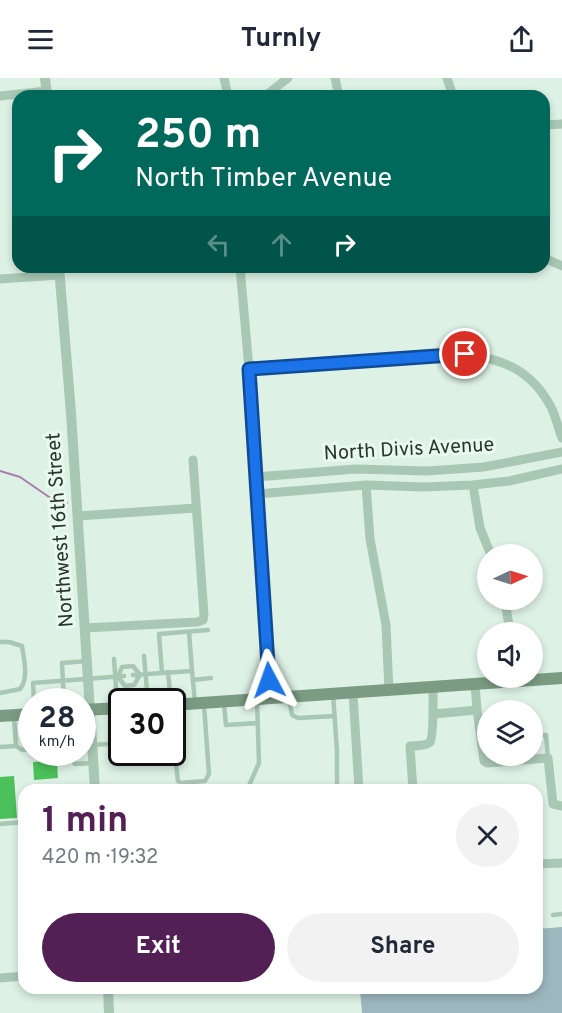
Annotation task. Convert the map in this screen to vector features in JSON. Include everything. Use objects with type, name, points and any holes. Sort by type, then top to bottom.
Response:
[{"type":"main road","points":[[543,679],[562,678]]},
{"type":"main road","points":[[186,703],[475,684]]},
{"type":"main road","points":[[0,716],[18,715]]},
{"type":"street","points":[[273,90],[288,78]]},
{"type":"street","points":[[0,279],[44,273]]},
{"type":"street","name":"Northwest 16th Street","points":[[59,273],[78,516],[88,688]]},
{"type":"street","points":[[241,273],[269,680],[259,699]]},
{"type":"street","points":[[249,369],[465,354],[488,357],[517,368],[534,383],[552,408],[562,438]]},
{"type":"street","name":"North Divis Avenue","points":[[256,477],[356,469],[427,471],[484,467],[562,452]]},
{"type":"street","points":[[85,628],[202,620],[204,615],[193,460]]},
{"type":"street","name":"North Divis Avenue","points":[[257,494],[366,485],[424,487],[473,485],[509,481],[562,469]]},
{"type":"street","points":[[366,485],[370,539],[386,625],[389,691]]},
{"type":"street","points":[[473,485],[480,528],[487,544]]},
{"type":"street","points":[[78,516],[196,508]]},
{"type":"street","points":[[434,714],[477,710],[475,684]]},
{"type":"street","points":[[413,784],[410,746],[430,741],[434,714],[433,687]]},
{"type":"street","points":[[353,693],[359,784]]},
{"type":"street","points":[[543,758],[548,758],[553,804],[562,806]]},
{"type":"street","name":"Northwest 16th Street","points":[[94,766],[95,784]]},
{"type":"street","points":[[543,864],[562,863]]},
{"type":"street","points":[[0,978],[18,976]]},
{"type":"street","points":[[108,994],[109,1013]]},
{"type":"lane","points":[[162,673],[159,634],[208,630]]},
{"type":"lane","points":[[176,766],[178,782],[181,783],[205,781],[209,774],[199,703],[193,680],[189,632]]},
{"type":"lane","points":[[0,642],[22,646],[24,676],[24,685],[20,689],[0,693]]},
{"type":"lane","points":[[144,656],[143,674],[146,688]]},
{"type":"lane","points":[[114,658],[119,688]]},
{"type":"lane","points":[[63,688],[62,663],[87,661]]},
{"type":"lane","points":[[119,677],[122,667],[133,666],[143,674]]},
{"type":"lane","points":[[133,675],[192,670]]},
{"type":"lane","points":[[168,672],[170,688]]},
{"type":"lane","points":[[119,677],[125,686],[135,685],[143,674]]},
{"type":"lane","points":[[33,688],[33,683],[119,677]]},
{"type":"lane","points":[[193,680],[211,678]]},
{"type":"lane","points":[[333,694],[337,784]]},
{"type":"lane","points":[[289,697],[292,715],[298,718],[335,716]]},
{"type":"lane","points":[[250,784],[259,763],[259,699]]},
{"type":"lane","points":[[224,702],[225,725],[258,723]]},
{"type":"lane","points":[[0,747],[16,746],[14,715]]},
{"type":"lane","points":[[543,735],[546,735],[548,758]]},
{"type":"lane","points":[[0,824],[18,822]]},
{"type":"lane","points":[[553,915],[562,914]]},
{"type":"shaded area","points":[[562,927],[562,1013],[362,1013],[360,994],[543,994],[543,929]]},
{"type":"building","points":[[33,766],[57,766],[58,778],[34,780]]},
{"type":"building","points":[[14,776],[17,818],[0,819],[0,777]]},
{"type":"waterway","points":[[0,471],[20,477],[49,497],[67,503]]},
{"type":"route","points":[[269,680],[249,369],[465,354]]}]
